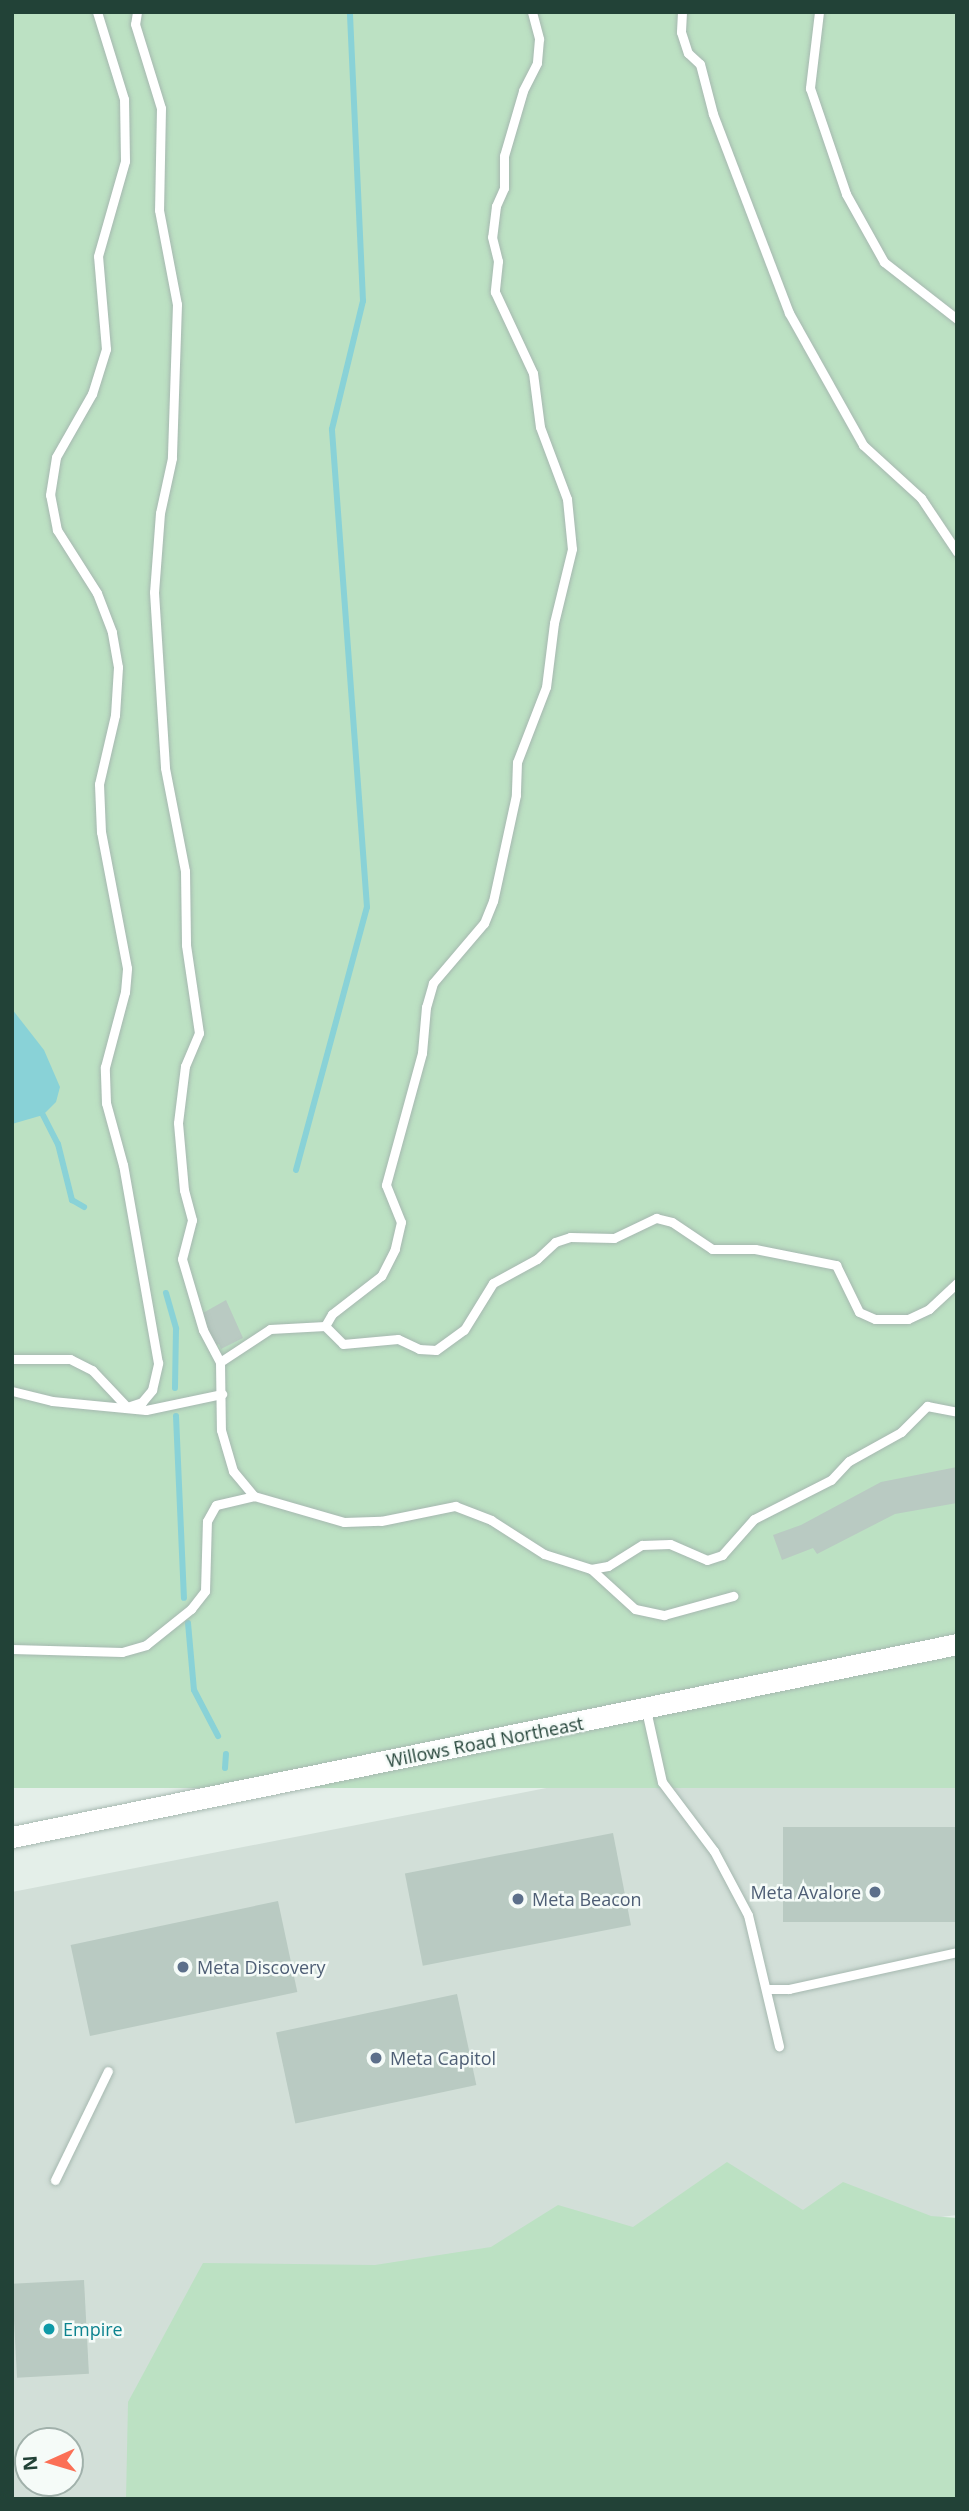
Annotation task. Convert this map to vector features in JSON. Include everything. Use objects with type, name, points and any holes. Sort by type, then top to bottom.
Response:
[{"type":"main road","name":"Willows Road Northeast","points":[[12,1837],[646,1710],[957,1644]]},
{"type":"lane","points":[[97,12],[124,99],[125,161],[98,256],[106,349],[92,394],[57,457],[50,495],[57,530],[97,593],[112,632],[118,667],[115,715],[99,784],[101,832],[127,968],[125,992],[105,1067],[106,1103],[122,1165],[158,1363],[152,1390],[142,1402],[127,1407]]},
{"type":"lane","points":[[137,12],[135,24],[161,108],[159,211],[177,304],[172,458],[160,513],[153,592],[164,768],[185,871],[186,945],[199,1033],[185,1066],[178,1124],[184,1190],[192,1220],[182,1259],[203,1330],[220,1362],[221,1430],[233,1471],[254,1496]]},
{"type":"lane","points":[[325,1326],[332,1314],[381,1276],[395,1249],[401,1222],[386,1185],[422,1053],[426,1007],[433,983],[484,923],[493,901],[516,795],[517,762],[546,687],[554,623],[572,549],[567,499],[540,427],[533,373],[495,292],[498,261],[492,237],[496,206],[504,188],[504,156],[523,91],[537,63],[539,39],[532,12]]},
{"type":"lane","points":[[681,12],[681,32],[688,53],[700,64],[712,114],[789,313],[863,445],[921,498],[957,552]]},
{"type":"lane","points":[[819,12],[812,97],[846,194],[884,262],[957,319]]},
{"type":"lane","points":[[220,1362],[270,1329],[325,1326],[343,1344],[398,1339],[419,1349],[436,1350],[464,1330],[494,1283],[537,1259],[555,1242],[570,1237],[614,1238],[656,1218],[672,1222],[712,1249],[755,1249],[836,1265],[859,1312],[876,1319],[908,1319],[929,1309],[957,1283]]},
{"type":"lane","points":[[12,1359],[70,1359],[92,1370],[127,1407]]},
{"type":"lane","points":[[12,1391],[52,1401],[160,1409],[222,1394]]},
{"type":"lane","points":[[591,1569],[608,1566],[642,1545],[670,1544],[707,1560],[722,1555],[754,1519],[831,1480],[849,1461],[901,1432],[927,1406],[957,1412]]},
{"type":"lane","points":[[12,1649],[122,1652],[146,1645],[191,1609],[205,1591],[207,1521],[216,1505],[254,1496],[344,1522],[381,1521],[455,1506],[491,1520],[544,1554],[591,1569],[635,1609],[664,1615],[733,1596]]},
{"type":"lane","points":[[646,1710],[662,1782],[739,1894],[767,1989],[779,2046]]},
{"type":"lane","points":[[767,1989],[789,1989],[957,1952]]},
{"type":"lane","points":[[55,2180],[108,2071]]},
{"type":"shaded area","points":[[957,1708],[957,2215],[236,2306],[165,2499],[12,2499],[12,1892]]},
{"type":"green space","points":[[12,12],[957,12],[957,1788],[12,1788]]},
{"type":"green space","points":[[727,2162],[803,2210],[843,2182],[931,2216],[957,2218],[957,2499],[126,2499],[128,2402],[203,2263],[375,2265],[491,2247],[558,2205],[633,2227]]},
{"type":"water","points":[[12,1009],[44,1050],[60,1087],[56,1102],[43,1115],[12,1124]]},
{"type":"building","points":[[226,1300],[243,1338],[221,1349],[219,1344],[213,1347],[203,1313]]},
{"type":"building","points":[[957,1467],[957,1503],[895,1514],[817,1554],[813,1548],[782,1560],[773,1535],[801,1525],[881,1482]]},
{"type":"building","name":"Meta Avalore","points":[[783,1827],[957,1827],[957,1922],[783,1922]]},
{"type":"building","name":"Meta Beacon","points":[[613,1833],[631,1925],[423,1966],[405,1873]]},
{"type":"building","name":"Meta Discovery","points":[[278,1901],[297,1992],[90,2036],[71,1945]]},
{"type":"building","name":"Meta Capitol","points":[[457,1994],[476,2085],[295,2123],[276,2032]]},
{"type":"building","name":"Empire","points":[[84,2280],[89,2374],[17,2378],[12,2284]]},
{"type":"waterway","points":[[296,1170],[367,907],[332,429],[363,301],[350,12]]},
{"type":"waterway","points":[[43,1115],[58,1144],[72,1200],[84,1207]]},
{"type":"waterway","points":[[166,1293],[176,1329],[175,1388]]},
{"type":"waterway","points":[[176,1416],[184,1598]]},
{"type":"waterway","points":[[188,1623],[194,1690],[218,1736]]},
{"type":"waterway","points":[[225,1768],[226,1754]]},
{"type":"place","name":"Meta Avalore","points":[[875,1892]]},
{"type":"place","name":"Meta Beacon","points":[[518,1899]]},
{"type":"place","name":"Meta Discovery","points":[[183,1967]]},
{"type":"place","name":"Meta Capitol","points":[[376,2058]]},
{"type":"place","name":"Empire","points":[[49,2329]]}]
